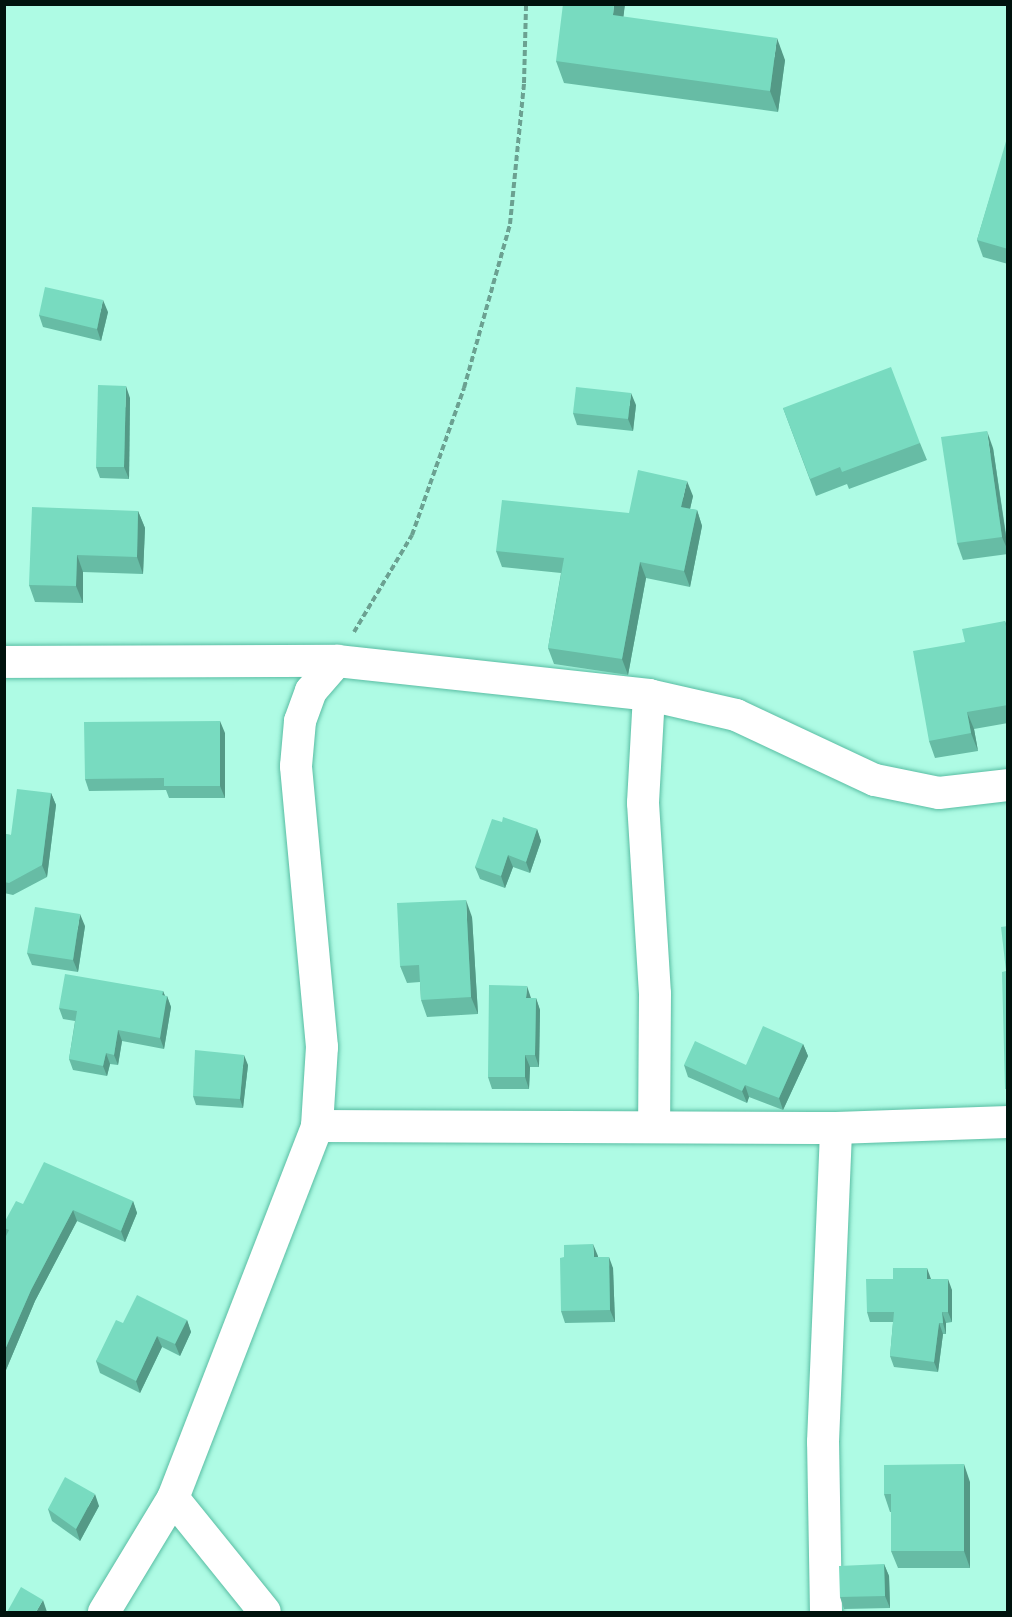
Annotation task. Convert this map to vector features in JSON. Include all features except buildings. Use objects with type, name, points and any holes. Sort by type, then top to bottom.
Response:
[{"type":"street","points":[[104,1612],[173,1498],[316,1126],[322,1047],[296,766],[300,721],[312,692],[337,661]]},
{"type":"street","points":[[4,662],[337,661],[649,695],[736,715],[875,780],[939,793],[1008,785]]},
{"type":"street","points":[[649,695],[643,803],[655,994],[654,1125]]},
{"type":"street","points":[[316,1126],[654,1125],[836,1128],[1008,1122]]},
{"type":"street","points":[[826,1612],[823,1442],[828,1260],[836,1128]]},
{"type":"street","points":[[173,1498],[265,1612]]},
{"type":"path","points":[[337,661],[412,535],[464,388],[510,224],[524,82],[526,4]]}]
